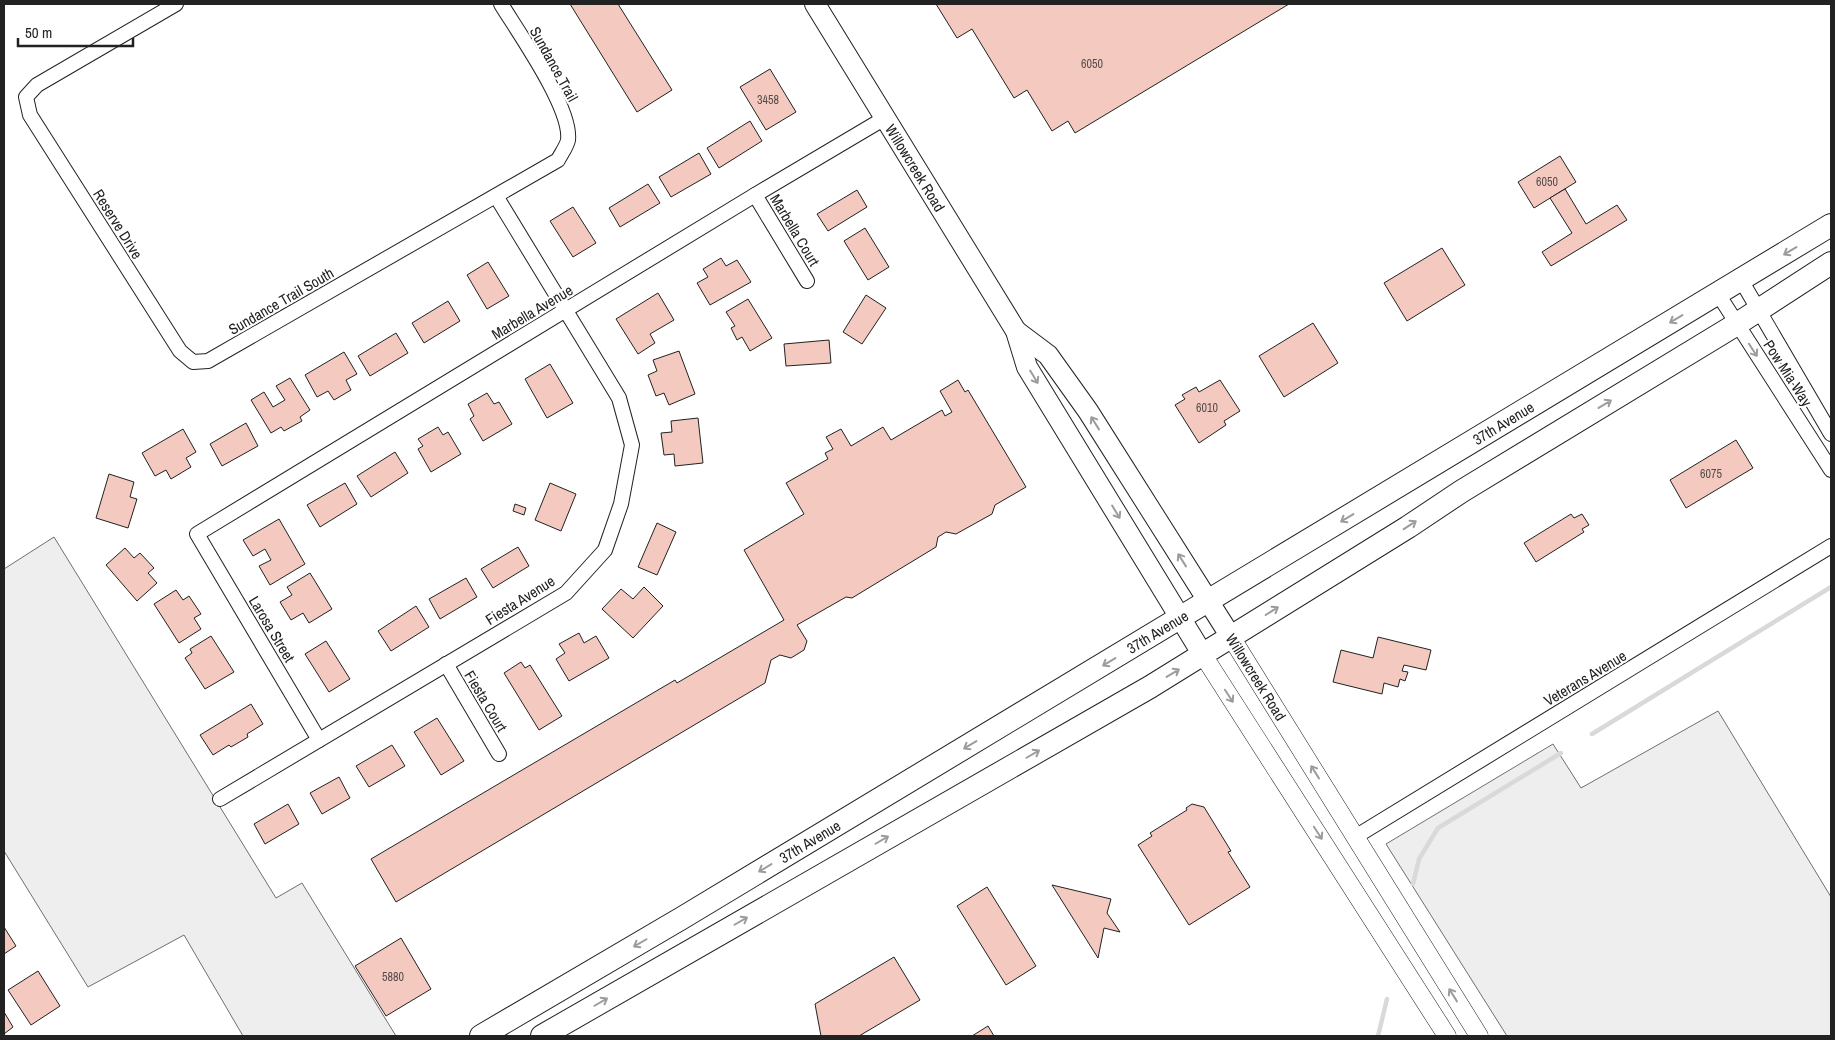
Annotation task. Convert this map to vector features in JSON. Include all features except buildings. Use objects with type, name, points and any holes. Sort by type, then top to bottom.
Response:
[{"type":"main road","name":"Willowcreek Road","points":[[815,4],[1016,332],[1027,367],[1204,655]]},
{"type":"main road","name":"37th Avenue","points":[[481,1036],[682,918],[1831,225]]},
{"type":"main road","points":[[542,1036],[1204,655],[1462,491],[1737,324],[1831,263]]},
{"type":"main road","name":"Willowcreek Road","points":[[1016,332],[1048,355],[1088,411],[1231,637]]},
{"type":"street","name":"Reserve Drive","points":[[176,4],[37,85],[26,97],[30,115],[180,351],[193,362]]},
{"type":"street","name":"Sundance Trail","points":[[383,262],[558,160],[568,140],[566,123],[559,100],[501,4]]},
{"type":"street","name":"Marbella Avenue","points":[[197,534],[885,118]]},
{"type":"street","name":"Marbella Court","points":[[755,195],[807,282]]},
{"type":"street","points":[[496,196],[567,310]]},
{"type":"street","name":"Sundance Trail South","points":[[193,362],[208,361],[383,262]]},
{"type":"street","name":"Pow Mia Way","points":[[1741,280],[1831,434]]},
{"type":"street","name":"Pow Mia Way","points":[[1718,294],[1831,470]]},
{"type":"street","name":"Fiesta Avenue","points":[[220,799],[566,593],[605,550],[621,504],[632,445],[619,398],[567,310]]},
{"type":"street","name":"Larosa Street","points":[[197,534],[319,740]]},
{"type":"street","name":"Veterans Avenue","points":[[1355,837],[1831,546]]},
{"type":"street","name":"Willowcreek Road","points":[[1231,637],[1479,1036]]},
{"type":"street","name":"Willowcreek Road","points":[[1204,655],[1448,1036]]},
{"type":"street","name":"Fiesta Court","points":[[446,664],[499,754]]},
{"type":"shaded area","points":[[54,537],[276,898],[302,883],[396,1036],[243,1036],[184,935],[88,987],[4,851],[4,569]]},
{"type":"shaded area","points":[[1718,711],[1831,897],[1831,1036],[1507,1036],[1386,844],[1553,744],[1581,788]]},
{"type":"waterway","points":[[1592,734],[1831,587]]},
{"type":"waterway","points":[[1413,884],[1419,859],[1438,828],[1561,753]]},
{"type":"waterway","points":[[1378,1036],[1387,999]]}]
